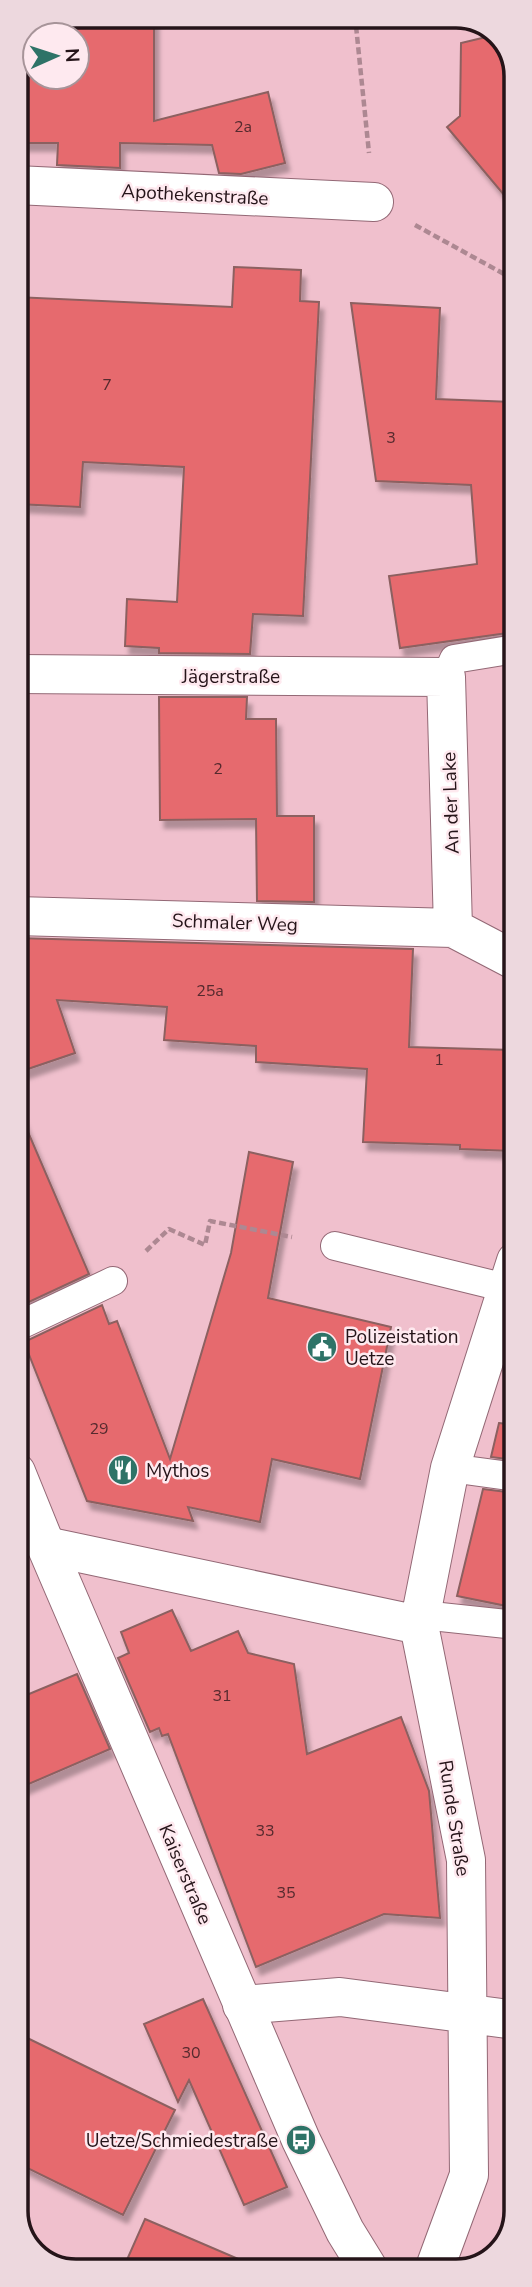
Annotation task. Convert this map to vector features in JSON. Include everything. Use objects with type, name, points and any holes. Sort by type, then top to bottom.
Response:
[{"type":"street","name":"Apothekenstraße","points":[[28,186],[374,202]]},
{"type":"street","name":"Jägerstraße","points":[[28,674],[446,677]]},
{"type":"street","name":"An der Lake","points":[[446,677],[453,928]]},
{"type":"street","name":"Schmaler Weg","points":[[28,916],[453,928]]},
{"type":"street","points":[[453,928],[504,955]]},
{"type":"street","name":"Runde Straße","points":[[438,2259],[469,2175],[466,1860],[420,1620],[450,1468],[504,1297]]},
{"type":"street","name":"Kaiserstraße","points":[[28,1502],[300,2140],[345,2231],[362,2259]]},
{"type":"street","points":[[46,1546],[420,1620]]},
{"type":"street","points":[[242,2005],[340,1997],[504,2018]]},
{"type":"lane","points":[[446,677],[454,659],[504,651]]},
{"type":"lane","points":[[334,1246],[504,1274]]},
{"type":"lane","points":[[28,1321],[113,1281]]},
{"type":"lane","points":[[450,1468],[504,1475]]},
{"type":"lane","points":[[420,1620],[504,1624]]},
{"type":"path","points":[[356,28],[374,202],[504,274]]},
{"type":"path","points":[[113,1281],[169,1229],[205,1245],[210,1220],[334,1246]]},
{"type":"building","points":[[91,28],[154,28],[154,121],[268,92],[285,163],[241,174],[219,173],[212,145],[120,143],[120,168],[57,165],[58,143],[28,143],[28,91],[91,91]]},
{"type":"building","points":[[485,37],[498,52],[503,66],[504,195],[447,127],[460,116],[461,43]]},
{"type":"building","points":[[234,267],[301,270],[300,301],[319,302],[303,616],[253,614],[250,654],[159,653],[159,648],[125,646],[127,599],[177,602],[184,467],[83,462],[80,507],[28,505],[28,298],[232,307]]},
{"type":"building","points":[[351,303],[440,308],[436,399],[504,402],[504,634],[400,648],[389,576],[477,564],[471,485],[376,481]]},
{"type":"building","points":[[159,697],[247,697],[246,719],[276,719],[277,816],[314,816],[314,902],[257,901],[256,819],[160,820]]},
{"type":"building","points":[[28,938],[413,949],[409,1047],[504,1050],[504,1151],[460,1149],[460,1145],[363,1142],[367,1069],[256,1062],[256,1046],[164,1040],[167,1007],[57,1000],[75,1053],[28,1069]]},
{"type":"building","points":[[28,1132],[89,1274],[28,1302]]},
{"type":"building","points":[[249,1152],[293,1162],[268,1298],[391,1327],[360,1479],[272,1459],[260,1522],[188,1507],[193,1521],[87,1501],[28,1352],[28,1340],[102,1305],[109,1324],[117,1321],[170,1459],[231,1253]]},
{"type":"building","points":[[499,1423],[504,1424],[504,1459],[491,1457]]},
{"type":"building","points":[[483,1489],[504,1492],[504,1606],[457,1596]]},
{"type":"building","points":[[172,1610],[191,1651],[238,1631],[248,1653],[294,1664],[307,1754],[401,1717],[429,1791],[440,1918],[384,1914],[256,1967],[168,1734],[162,1736],[159,1728],[150,1732],[118,1658],[129,1653],[121,1632]]},
{"type":"building","points":[[77,1674],[110,1749],[28,1784],[28,1694]]},
{"type":"building","points":[[203,1999],[287,2187],[244,2205],[189,2080],[178,2102],[144,2024]]},
{"type":"building","points":[[28,2038],[175,2110],[123,2215],[28,2168]]},
{"type":"building","points":[[145,2219],[238,2259],[127,2259]]},
{"type":"place","name":"Polizeistation Uetze","points":[[322,1347]]},
{"type":"place","name":"Mythos","points":[[123,1470]]},
{"type":"place","name":"Uetze/Schmiedestraße","points":[[301,2140]]}]
